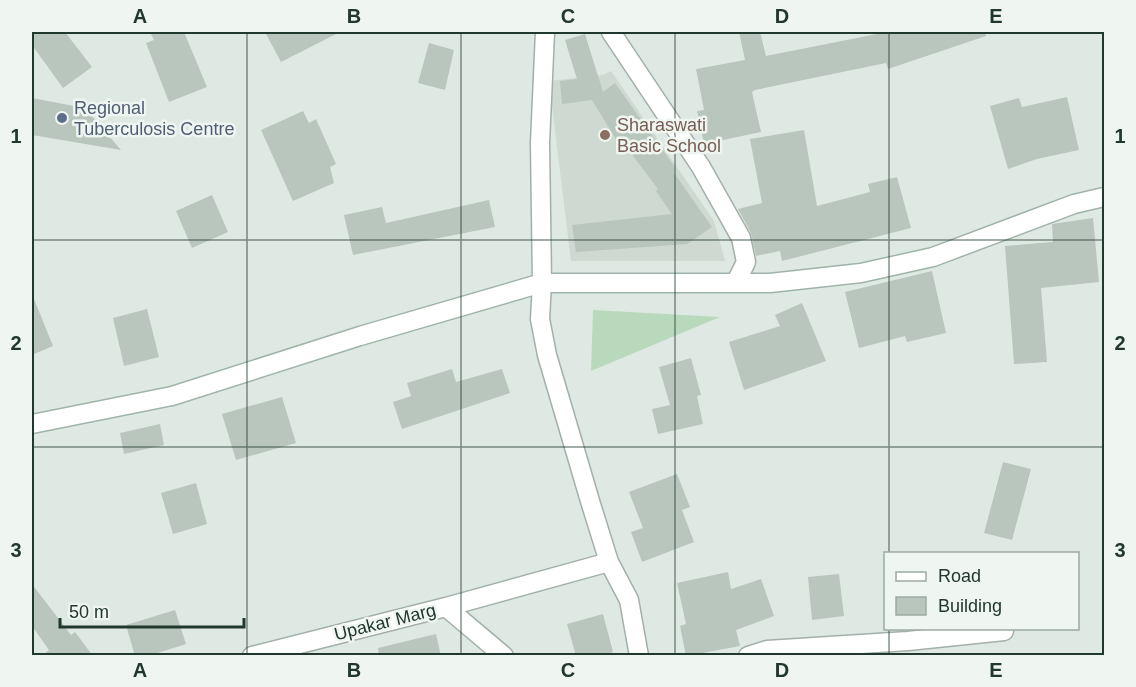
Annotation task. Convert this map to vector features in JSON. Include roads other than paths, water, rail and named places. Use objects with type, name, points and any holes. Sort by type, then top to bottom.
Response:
[{"type":"street","points":[[545,32],[540,143],[542,283],[540,319],[547,355],[609,562],[628,600],[639,656]]},
{"type":"street","points":[[611,32],[701,167],[741,238],[746,262],[736,282]]},
{"type":"street","points":[[32,424],[172,396],[360,336],[542,283],[770,283],[861,273],[933,257],[1074,204],[1104,197]]},
{"type":"street","points":[[446,607],[609,562]]},
{"type":"street","name":"Upakar Marg","points":[[252,656],[446,607],[504,656]]},
{"type":"street","points":[[748,656],[767,650],[908,641],[1005,631]]},
{"type":"place","name":"Regional Tuberculosis Centre","points":[[62,118]]},
{"type":"place","name":"Sharaswati Basic School","points":[[605,135]]}]
